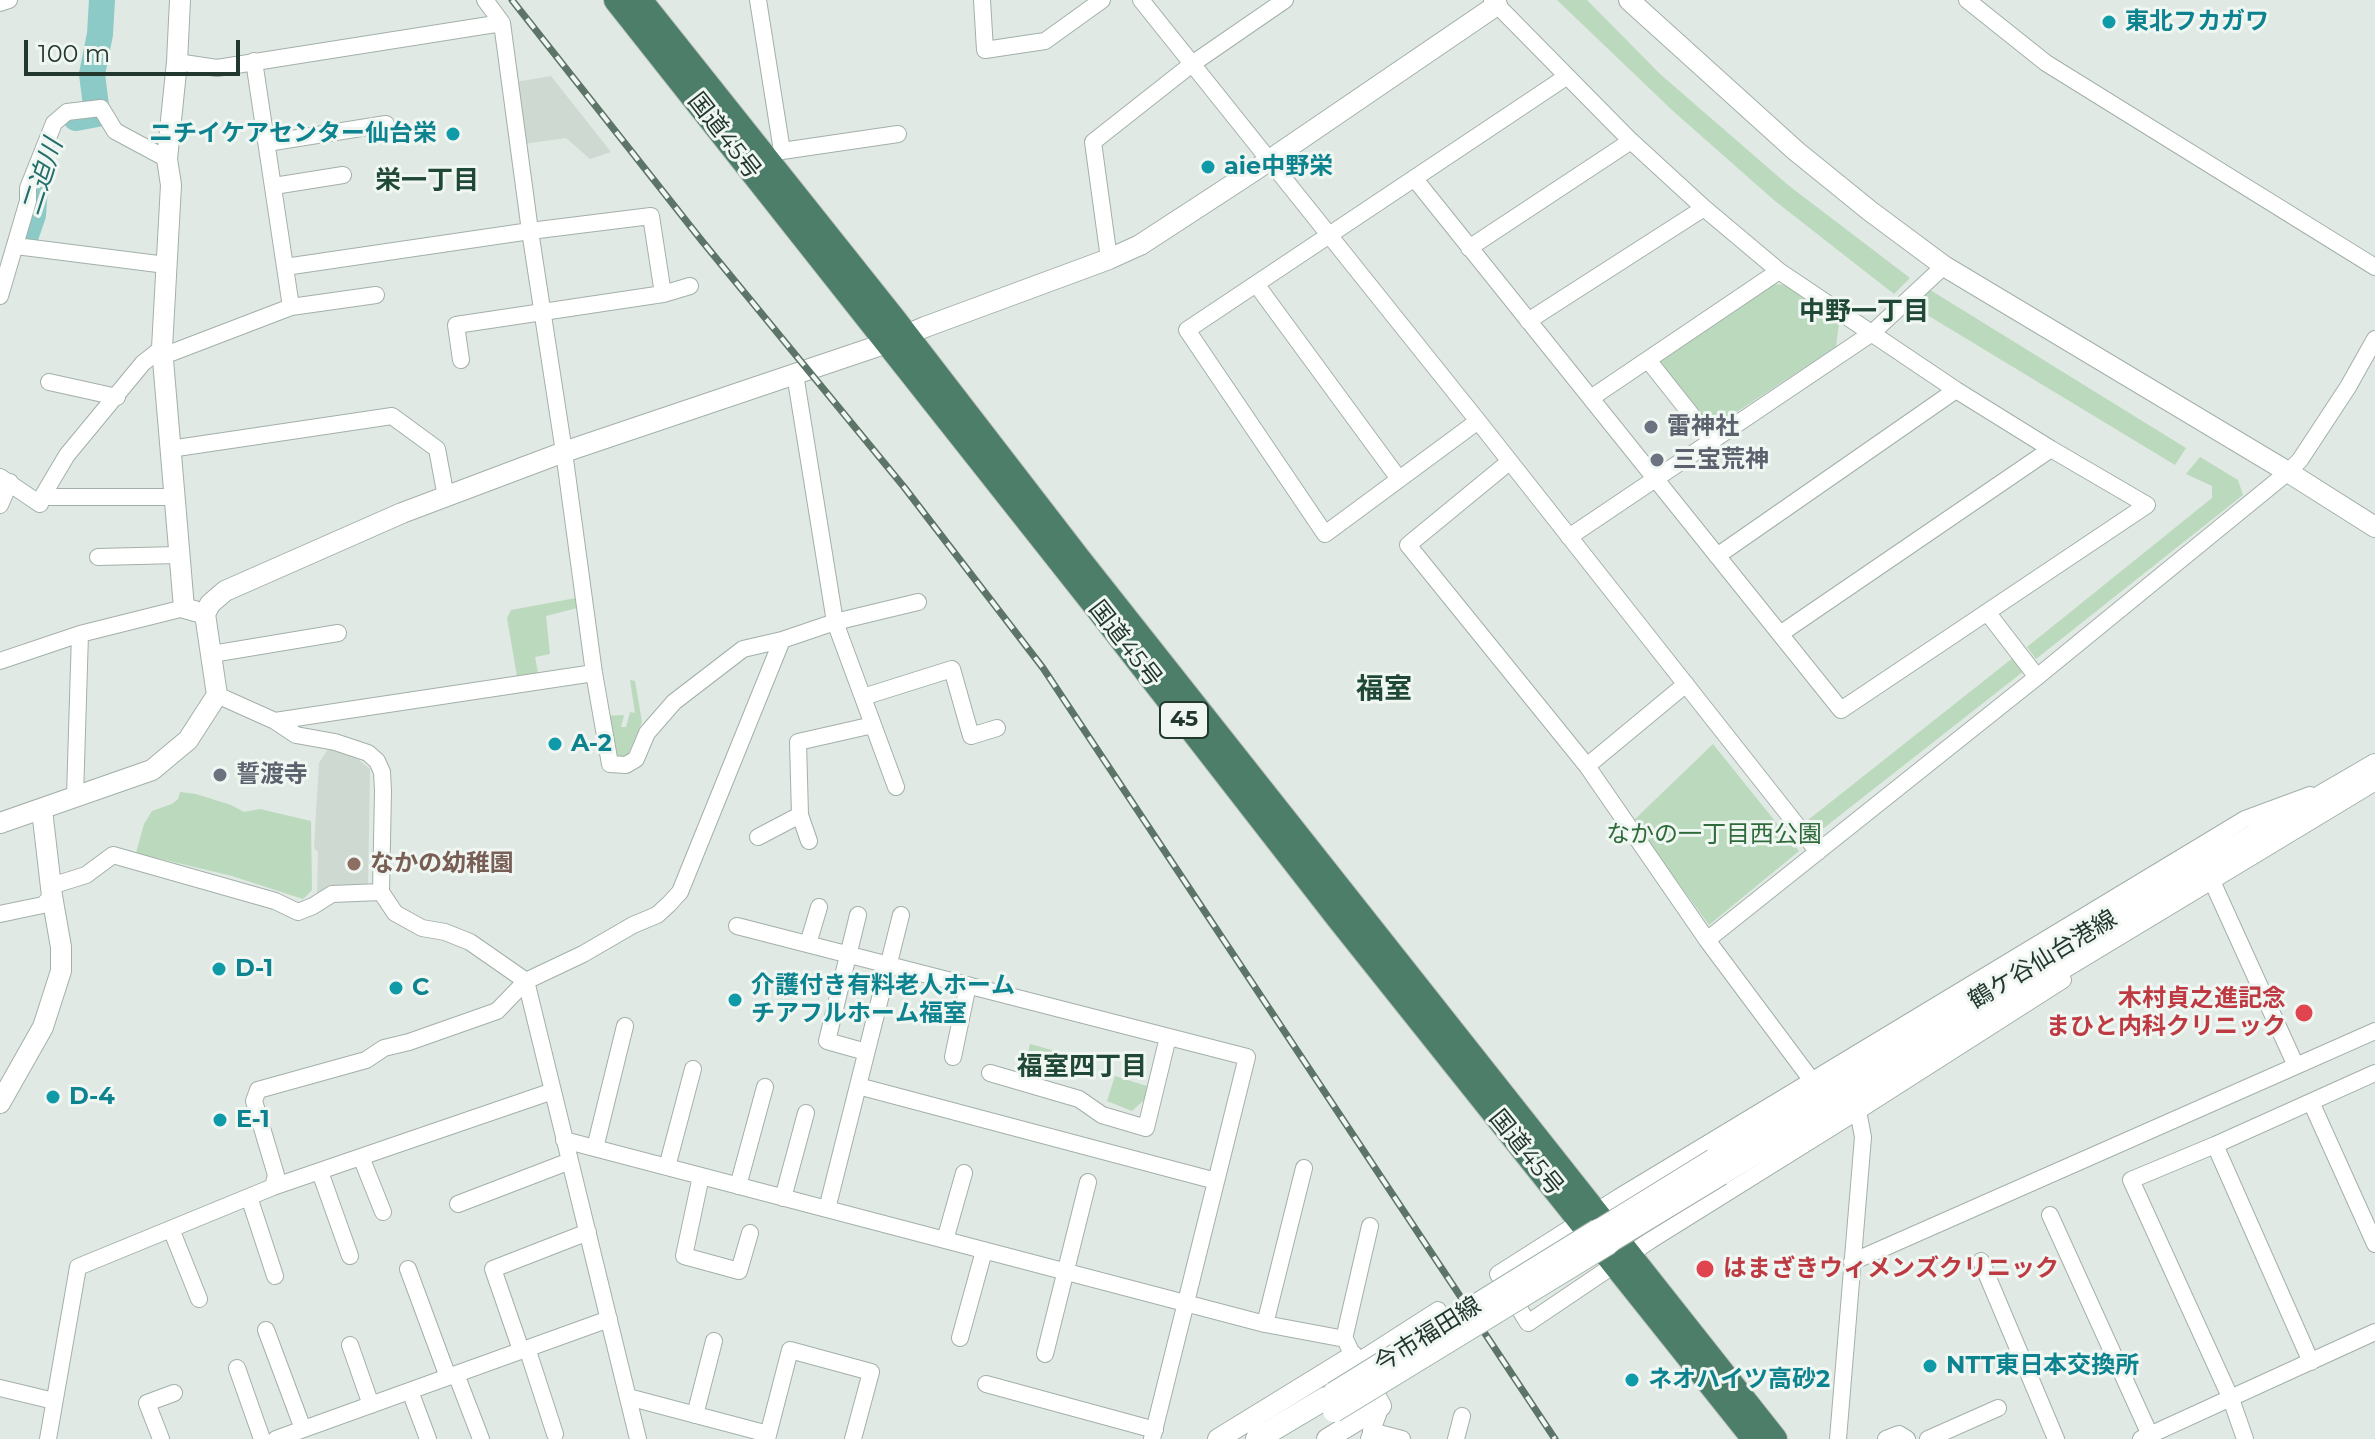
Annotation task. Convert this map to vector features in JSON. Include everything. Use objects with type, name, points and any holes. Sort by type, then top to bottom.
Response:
[{"type":"highway","name":"国道45号","points":[[616,0],[897,339]]},
{"type":"highway","name":"国道45号","points":[[640,0],[1097,608],[1338,918],[1775,1439]]},
{"type":"highway","name":"国道45号","points":[[1605,1238],[1754,1439]]},
{"type":"main road","name":"今市福田線","points":[[1257,1439],[1330,1404],[1605,1238]]},
{"type":"main road","name":"今市福田線","points":[[1287,1439],[1330,1404]]},
{"type":"street","points":[[0,3],[9,0]]},
{"type":"street","points":[[180,0],[167,159],[171,185],[162,352],[184,608]]},
{"type":"street","points":[[485,0],[502,23],[541,311],[610,764],[626,765],[636,759],[647,733],[674,702],[743,649],[918,602]]},
{"type":"street","points":[[758,0],[782,151],[898,134]]},
{"type":"street","points":[[982,0],[985,50],[1045,41],[1102,0]]},
{"type":"street","points":[[1141,0],[1818,852]]},
{"type":"street","points":[[1109,259],[1093,142],[1263,6],[1285,0]]},
{"type":"street","points":[[1629,0],[1796,151],[1944,266],[2375,527]]},
{"type":"street","points":[[1967,0],[2046,63],[2375,267]]},
{"type":"street","points":[[0,823],[152,770],[188,740],[217,695],[205,614],[210,604],[225,591],[402,513],[564,452],[897,339],[1140,245],[1269,161],[1494,3],[1631,141],[1779,271],[1956,390],[2147,505],[1841,710],[1414,178]]},
{"type":"street","points":[[177,62],[217,68],[502,23]]},
{"type":"street","points":[[254,61],[291,307]]},
{"type":"street","points":[[1478,421],[1325,534],[1187,330],[1566,77]]},
{"type":"street","points":[[0,296],[28,201],[28,188],[54,123],[67,112],[94,109],[115,131],[167,159]]},
{"type":"street","points":[[267,143],[386,124]]},
{"type":"street","points":[[1469,248],[1631,141]]},
{"type":"street","points":[[274,186],[343,175]]},
{"type":"street","points":[[1528,321],[1704,208]]},
{"type":"street","points":[[285,267],[651,216],[663,294]]},
{"type":"street","points":[[16,246],[166,265]]},
{"type":"street","points":[[1569,537],[1872,333],[1944,266]]},
{"type":"street","points":[[1591,398],[1779,271]]},
{"type":"street","points":[[1256,284],[1399,479]]},
{"type":"street","points":[[461,360],[456,325],[663,294],[690,286]]},
{"type":"street","points":[[0,505],[5,480],[40,504],[67,455],[143,363],[162,352],[291,307],[376,295]]},
{"type":"street","points":[[1707,940],[2288,472],[2300,460],[2348,387],[2375,339]]},
{"type":"street","points":[[1648,360],[1713,442]]},
{"type":"street","points":[[795,374],[835,622],[896,787]]},
{"type":"street","points":[[49,382],[117,397]]},
{"type":"street","points":[[1717,556],[1956,390]]},
{"type":"street","points":[[170,449],[392,416],[437,449],[446,497]]},
{"type":"street","points":[[1780,634],[2051,449]]},
{"type":"street","points":[[1509,462],[1408,545],[1587,766],[1707,940],[1813,1082]]},
{"type":"street","points":[[42,497],[174,497]]},
{"type":"street","points":[[98,557],[178,555]]},
{"type":"street","points":[[0,661],[80,634],[184,608],[205,614]]},
{"type":"street","points":[[1987,612],[2037,677]]},
{"type":"street","points":[[212,654],[338,633]]},
{"type":"street","points":[[75,796],[80,634]]},
{"type":"street","points":[[273,1187],[276,1175],[254,1101],[258,1090],[366,1060],[384,1048],[497,1011],[526,981],[657,915],[680,892],[782,640]]},
{"type":"street","points":[[863,697],[952,669],[971,736],[997,728]]},
{"type":"street","points":[[275,721],[594,673]]},
{"type":"street","points":[[1587,766],[1686,684]]},
{"type":"street","points":[[217,695],[275,721],[296,735],[335,742],[368,753],[377,761],[382,772],[383,791],[381,892],[395,913],[422,928],[445,932],[470,942],[526,981],[638,1439]]},
{"type":"street","points":[[809,841],[800,815],[798,742],[873,725]]},
{"type":"street","name":"鶴ケ谷仙台港線","points":[[1717,1167],[2205,863],[2375,764]]},
{"type":"street","points":[[2183,895],[2139,930],[1858,1111],[1605,1238],[1498,1274],[1528,1323],[1605,1238],[1813,1082],[2245,819],[2348,780]]},
{"type":"street","name":"鶴ケ谷仙台港線","points":[[1717,1167],[2375,780]]},
{"type":"street","points":[[4,1089],[43,1027],[61,971],[61,947],[42,810]]},
{"type":"street","points":[[758,837],[800,815]]},
{"type":"street","points":[[0,914],[43,905],[51,891],[86,875],[113,855],[275,901],[298,912],[332,894],[381,892]]},
{"type":"street","points":[[2211,879],[2296,1066]]},
{"type":"street","points":[[808,944],[819,907]]},
{"type":"street","points":[[858,915],[827,1041],[866,1052]]},
{"type":"street","points":[[827,1209],[901,915]]},
{"type":"street","points":[[737,926],[1247,1057],[1154,1435],[986,1384]]},
{"type":"street","points":[[953,1057],[968,985]]},
{"type":"street","points":[[595,1148],[625,1026]]},
{"type":"street","points":[[1852,1262],[2375,1031]]},
{"type":"street","points":[[990,1073],[1079,1099],[1102,1115],[1146,1128],[1168,1037]]},
{"type":"street","points":[[667,1167],[693,1069]]},
{"type":"street","points":[[2245,1439],[2231,1399],[2131,1180],[2375,1073]]},
{"type":"street","points":[[858,1086],[1216,1181]]},
{"type":"street","points":[[738,1186],[765,1087]]},
{"type":"street","points":[[48,1439],[78,1267],[273,1187],[553,1091]]},
{"type":"street","points":[[2311,1102],[2375,1244]]},
{"type":"street","points":[[1838,1439],[1863,1137],[1858,1111]]},
{"type":"street","points":[[783,1198],[806,1113]]},
{"type":"street","points":[[564,1140],[1265,1324],[1351,1352]]},
{"type":"street","points":[[2215,1145],[2311,1362]]},
{"type":"street","points":[[361,1157],[383,1212]]},
{"type":"street","points":[[458,1204],[570,1161]]},
{"type":"street","points":[[1605,1238],[1717,1167]]},
{"type":"street","points":[[1265,1324],[1304,1168]]},
{"type":"street","points":[[320,1172],[350,1256]]},
{"type":"street","points":[[945,1240],[964,1173]]},
{"type":"street","points":[[701,1176],[684,1256],[739,1271],[750,1233]]},
{"type":"street","points":[[1045,1354],[1088,1182]]},
{"type":"street","points":[[249,1197],[275,1276]]},
{"type":"street","points":[[2050,1215],[2145,1437],[2375,1332]]},
{"type":"street","points":[[1370,1226],[1351,1352],[1381,1406],[1370,1435],[1402,1439]]},
{"type":"street","points":[[171,1229],[199,1299]]},
{"type":"street","points":[[555,1434],[493,1269],[588,1232]]},
{"type":"street","points":[[960,1338],[984,1251]]},
{"type":"street","points":[[1981,1261],[2056,1439]]},
{"type":"street","points":[[408,1269],[481,1439]]},
{"type":"street","points":[[1218,1439],[1351,1352],[1438,1310]]},
{"type":"street","points":[[276,1439],[609,1319]]},
{"type":"street","points":[[266,1330],[303,1429]]},
{"type":"street","points":[[695,1415],[714,1341]]},
{"type":"street","points":[[350,1345],[371,1405]]},
{"type":"street","points":[[628,1397],[768,1437],[790,1350],[871,1372],[853,1439]]},
{"type":"street","points":[[237,1368],[262,1439]]},
{"type":"street","points":[[0,1388],[54,1401]]},
{"type":"street","points":[[410,1391],[428,1439]]},
{"type":"street","points":[[161,1439],[147,1403],[174,1393]]},
{"type":"street","points":[[1327,1439],[1381,1406]]},
{"type":"street","points":[[1928,1439],[1998,1408]]},
{"type":"street","points":[[1456,1439],[1462,1416]]},
{"type":"street","points":[[1886,1439],[1899,1434],[1907,1439]]},
{"type":"shaded area","points":[[551,76],[611,152],[590,159],[566,138],[523,144],[516,82]]},
{"type":"shaded area","points":[[328,749],[354,756],[370,769],[368,886],[336,885],[317,893],[318,852],[314,848],[319,763]]},
{"type":"green space","points":[[1557,0],[1587,0],[1660,74],[1788,185],[1910,278],[1894,294],[1775,201],[1673,111]]},
{"type":"green space","points":[[1772,284],[1785,285],[1839,323],[1836,347],[1709,430],[1657,363]]},
{"type":"green space","points":[[1927,288],[2186,448],[2175,465],[1914,307]]},
{"type":"green space","points":[[2200,457],[2238,480],[2243,495],[2036,659],[2027,647],[2212,498],[2212,486],[2186,474]]},
{"type":"green space","points":[[576,598],[577,608],[546,616],[550,654],[535,657],[539,678],[518,682],[507,618],[511,610]]},
{"type":"green space","points":[[2014,657],[2024,671],[1820,831],[1808,820]]},
{"type":"green space","points":[[630,680],[635,681],[642,722],[626,759],[615,760],[605,716],[624,715],[621,727],[626,727],[630,712],[635,713]]},
{"type":"green space","name":"なかの一丁目西公園","points":[[1713,744],[1799,851],[1709,925],[1633,821]]},
{"type":"green space","points":[[180,792],[196,794],[244,812],[260,809],[311,821],[312,890],[303,899],[232,876],[136,853],[144,824],[152,811],[172,804]]},
{"type":"green space","points":[[1030,1044],[1059,1052],[1053,1079],[1024,1072]]},
{"type":"green space","points":[[1115,1076],[1147,1086],[1144,1100],[1132,1111],[1107,1101]]},
{"type":"waterway","name":"二迫川","points":[[76,118],[97,114],[92,74],[100,34],[102,0]]},
{"type":"waterway","name":"二迫川","points":[[25,238],[33,215],[35,187],[39,178]]},
{"type":"railway","points":[[512,0],[702,241],[904,487],[1043,668],[1555,1439]]},
{"type":"place","name":"東北フカガワ","points":[[2109,22]]},
{"type":"place","name":"ニチイケアセンター仙台栄","points":[[453,134]]},
{"type":"place","name":"aie中野栄","points":[[1208,167]]},
{"type":"place","name":"雷神社","points":[[1651,427]]},
{"type":"place","name":"三宝荒神","points":[[1657,460]]},
{"type":"place","name":"A-2","points":[[555,744]]},
{"type":"place","name":"誓渡寺","points":[[220,775]]},
{"type":"place","name":"なかの幼稚園","points":[[354,864]]},
{"type":"place","name":"D-1","points":[[219,969]]},
{"type":"place","name":"C","points":[[396,988]]},
{"type":"place","name":"介護付き有料老人ホーム チアフルホーム福室","points":[[735,1000]]},
{"type":"place","name":"木村貞之進記念 まひと内科クリニック","points":[[2304,1013]]},
{"type":"place","name":"D-4","points":[[53,1097]]},
{"type":"place","name":"E-1","points":[[220,1120]]},
{"type":"place","name":"はまざきウィメンズクリニック","points":[[1705,1269]]},
{"type":"place","name":"NTT東日本交換所","points":[[1930,1366]]},
{"type":"place","name":"ネオハイツ高砂2","points":[[1632,1380]]},
{"type":"district","name":"栄一丁目","points":[[427,181]]},
{"type":"district","name":"中野一丁目","points":[[1864,312]]},
{"type":"district","name":"福室","points":[[1384,690]]},
{"type":"district","name":"福室四丁目","points":[[1082,1067]]}]
